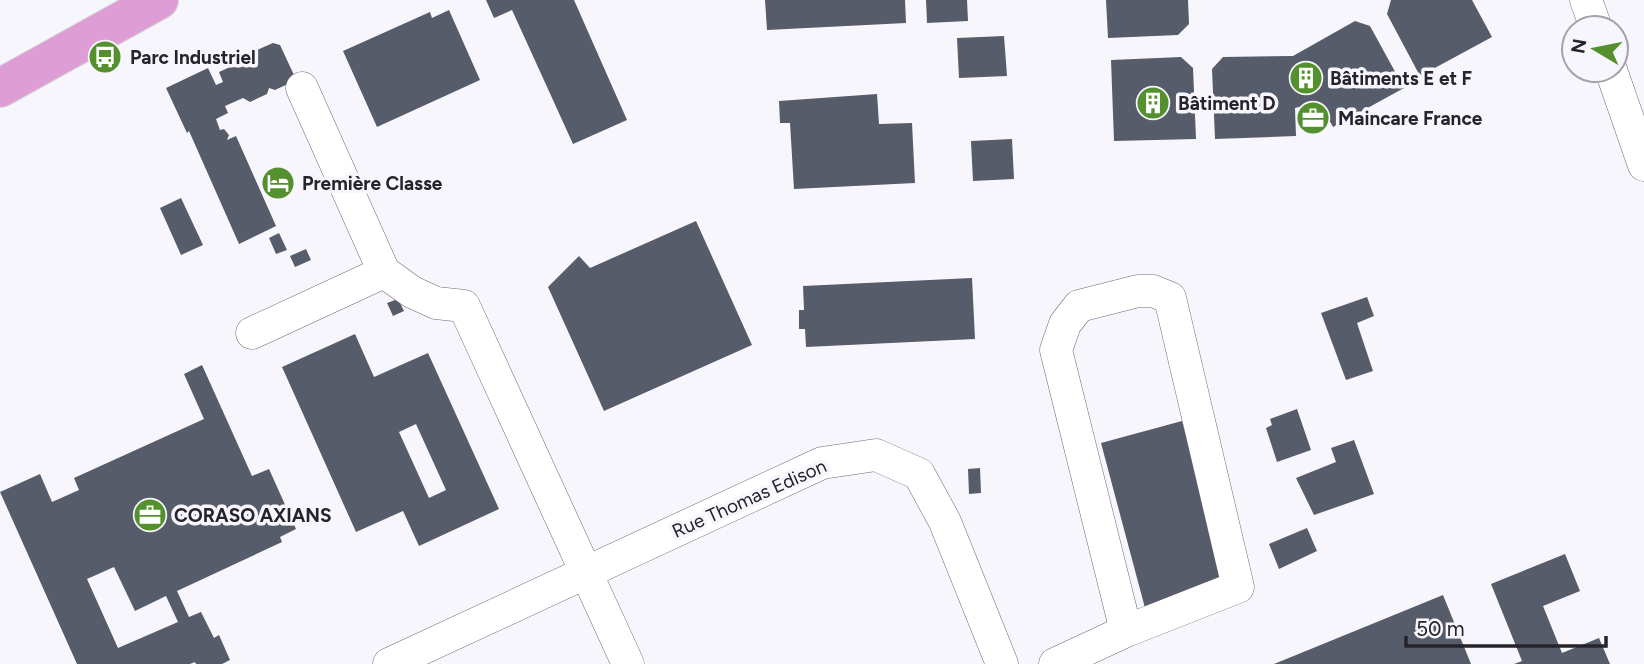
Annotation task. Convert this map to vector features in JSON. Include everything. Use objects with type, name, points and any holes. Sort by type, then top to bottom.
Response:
[{"type":"main road","points":[[0,64],[117,0]]},
{"type":"main road","points":[[0,88],[159,0]]},
{"type":"street","points":[[1616,84],[1644,165]]},
{"type":"street","points":[[302,88],[384,272],[412,292],[436,303],[464,306],[628,664]]},
{"type":"street","points":[[252,333],[384,272]]},
{"type":"street","points":[[1055,664],[1126,631],[1238,587],[1170,298],[1153,291],[1138,290],[1079,306],[1065,324],[1056,351],[1126,631]]},
{"type":"street","name":"Rue Thomas Edison","points":[[389,664],[822,463],[876,455],[919,474],[945,522],[1002,664]]},
{"type":"building","points":[[486,0],[574,0],[627,120],[573,144],[512,10],[494,18]]},
{"type":"building","points":[[765,0],[905,0],[906,23],[767,30]]},
{"type":"building","points":[[926,0],[967,0],[968,21],[927,23]]},
{"type":"building","points":[[1106,0],[1188,0],[1189,24],[1178,35],[1108,38]]},
{"type":"building","points":[[1391,0],[1472,0],[1492,37],[1420,76],[1387,14]]},
{"type":"building","points":[[449,10],[480,80],[377,127],[343,51],[430,12],[432,18]]},
{"type":"building","name":"Bâtiments E et F","points":[[1355,21],[1370,26],[1404,88],[1333,127],[1319,102],[1295,108],[1296,136],[1215,139],[1212,69],[1223,57],[1293,56]]},
{"type":"building","points":[[1004,36],[1007,76],[959,78],[957,38]]},
{"type":"building","points":[[273,43],[280,45],[294,75],[292,82],[275,90],[269,88],[267,94],[250,102],[243,98],[225,106],[228,113],[216,119],[220,130],[224,129],[229,135],[227,140],[236,136],[276,226],[239,244],[189,131],[187,133],[166,88],[208,68],[216,85],[223,82],[219,72],[230,67],[232,61],[249,54],[255,56],[257,50]]},
{"type":"building","name":"Bâtiment D","points":[[1181,57],[1193,68],[1196,139],[1114,141],[1111,60]]},
{"type":"building","points":[[877,94],[879,124],[912,123],[915,183],[794,189],[790,123],[780,123],[779,101]]},
{"type":"building","points":[[1012,139],[1014,179],[973,181],[971,141]]},
{"type":"building","points":[[181,198],[203,245],[181,255],[160,208]]},
{"type":"building","points":[[696,221],[752,345],[604,411],[548,287],[579,256],[590,268]]},
{"type":"building","points":[[279,233],[287,250],[276,254],[269,238]]},
{"type":"building","points":[[306,249],[311,260],[295,267],[290,256]]},
{"type":"building","points":[[972,278],[975,339],[806,347],[805,329],[799,329],[799,310],[804,310],[803,286]]},
{"type":"building","points":[[1367,297],[1374,316],[1357,323],[1373,371],[1346,380],[1321,313]]},
{"type":"building","points":[[398,299],[404,311],[393,316],[387,303]]},
{"type":"building","points":[[355,334],[374,377],[428,353],[499,509],[419,546],[403,511],[356,532],[282,367]],"holes":[[[416,424],[446,490],[429,498],[399,432]]]},
{"type":"building","name":"CORASO AXIANS","points":[[202,365],[252,476],[269,469],[296,529],[280,537],[282,542],[177,591],[189,617],[201,612],[214,638],[219,635],[230,660],[222,664],[77,664],[0,492],[40,474],[52,502],[79,490],[74,478],[204,419],[184,374]],"holes":[[[114,567],[135,611],[166,596],[178,622],[118,648],[87,579]]]},
{"type":"building","points":[[1297,409],[1311,450],[1277,462],[1266,428],[1272,425],[1270,419]]},
{"type":"building","points":[[1182,421],[1226,586],[1145,608],[1101,443]]},
{"type":"building","points":[[1354,440],[1374,494],[1314,515],[1296,478],[1336,462],[1331,448]]},
{"type":"building","points":[[980,468],[981,493],[969,494],[968,469]]},
{"type":"building","points":[[1307,528],[1317,551],[1279,569],[1269,544]]},
{"type":"building","points":[[1565,554],[1580,591],[1543,606],[1562,653],[1599,638],[1610,664],[1514,664],[1522,661],[1491,584]]},
{"type":"building","points":[[1443,595],[1471,664],[1274,664]]},
{"type":"place","name":"Parc Industriel","points":[[105,57]]},
{"type":"place","name":"Bâtiments E et F","points":[[1306,78]]},
{"type":"place","name":"Bâtiment D","points":[[1153,103]]},
{"type":"place","name":"Maincare France","points":[[1313,118]]},
{"type":"place","name":"Première Classe","points":[[278,183]]},
{"type":"place","name":"CORASO AXIANS","points":[[150,515]]}]
